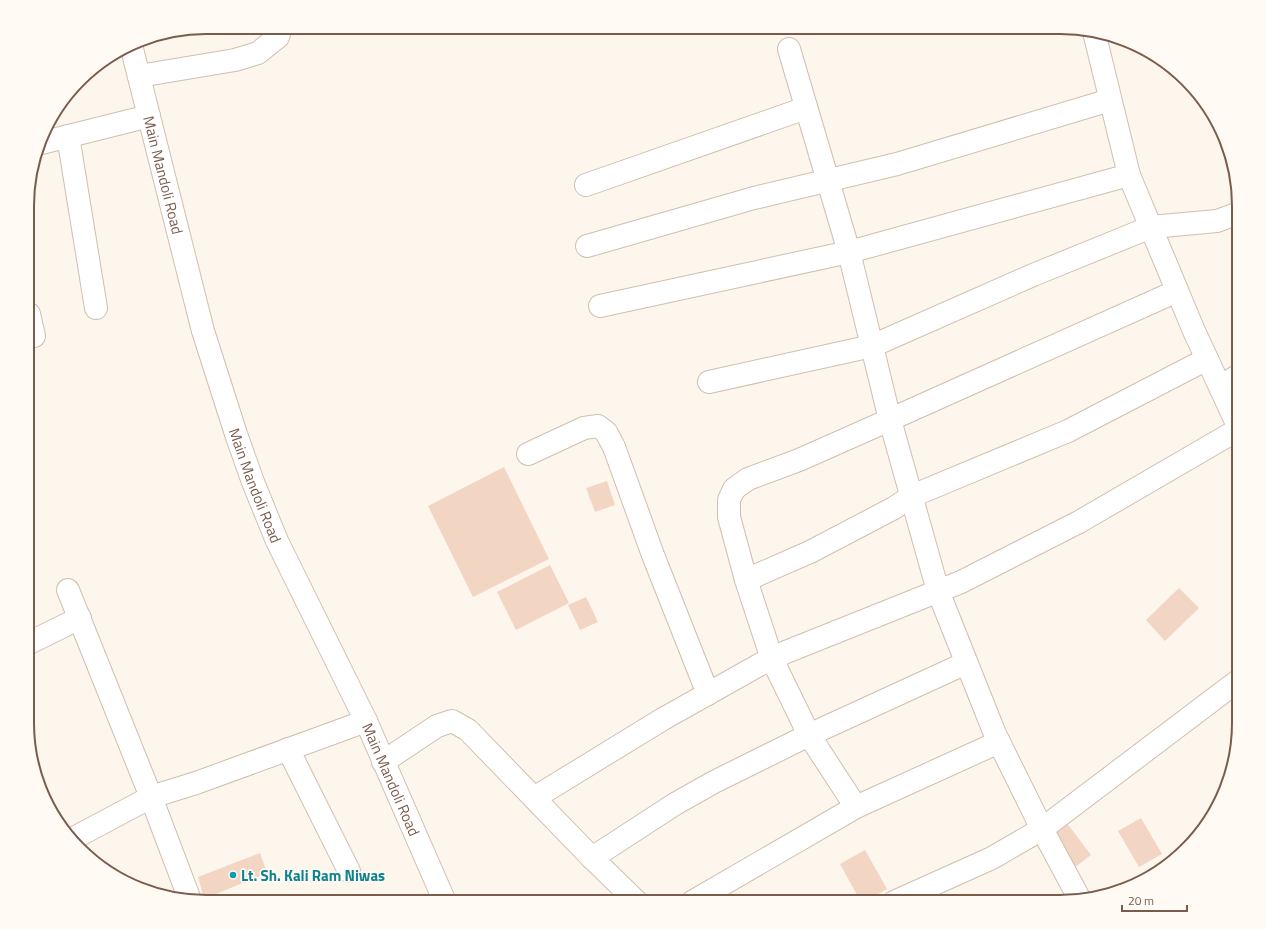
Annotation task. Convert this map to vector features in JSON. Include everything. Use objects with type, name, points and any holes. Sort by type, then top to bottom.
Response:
[{"type":"street","points":[[139,76],[235,60],[258,53],[270,45],[279,34]]},
{"type":"street","points":[[1095,38],[1129,175],[1206,359],[1232,413]]},
{"type":"street","points":[[789,49],[849,252],[890,420],[938,591],[999,742],[1042,829],[1077,894]]},
{"type":"street","name":"Main Mandoli Road","points":[[132,51],[203,331],[253,482],[277,541],[366,721],[442,895]]},
{"type":"street","points":[[587,246],[754,198],[897,164],[1110,100]]},
{"type":"street","points":[[586,185],[806,108]]},
{"type":"street","points":[[46,142],[149,116]]},
{"type":"street","points":[[68,136],[96,308]]},
{"type":"street","points":[[600,306],[849,252],[1129,175]]},
{"type":"street","points":[[709,382],[872,346],[1033,275],[1151,227],[1217,221],[1232,216]]},
{"type":"street","points":[[856,807],[809,735],[772,659],[746,580],[729,517],[729,500],[734,489],[748,480],[890,420],[1177,291]]},
{"type":"street","points":[[746,580],[810,552],[894,508],[912,496],[1068,431],[1206,359]]},
{"type":"street","points":[[1220,387],[1232,379]]},
{"type":"street","points":[[528,454],[584,428],[598,426],[606,432],[614,447],[653,554],[708,694]]},
{"type":"street","points":[[534,798],[663,719],[772,659],[961,582],[1079,522],[1232,432]]},
{"type":"street","points":[[68,590],[188,894]]},
{"type":"street","points":[[34,640],[80,618]]},
{"type":"street","points":[[592,858],[675,804],[714,782],[809,735],[966,663]]},
{"type":"street","points":[[910,895],[992,858],[1042,829],[1232,685]]},
{"type":"street","points":[[77,836],[151,798],[366,721]]},
{"type":"street","points":[[383,762],[437,726],[452,721],[468,730],[630,895]]},
{"type":"street","points":[[704,895],[856,807],[999,742]]},
{"type":"street","points":[[288,749],[349,871]]},
{"type":"building","points":[[504,467],[549,559],[473,597],[428,506]]},
{"type":"building","points":[[607,481],[615,505],[595,512],[586,488]]},
{"type":"building","points":[[550,565],[569,603],[516,630],[497,592]]},
{"type":"building","points":[[1179,588],[1199,608],[1165,641],[1146,620]]},
{"type":"building","points":[[586,597],[598,622],[580,630],[568,605]]},
{"type":"building","points":[[1141,818],[1162,854],[1139,867],[1118,831]]},
{"type":"building","points":[[1066,822],[1091,855],[1074,868],[1048,834]]},
{"type":"building","points":[[865,850],[887,889],[876,895],[857,895],[840,864]]},
{"type":"building","name":"Lt. Sh. Kali Ram Niwas","points":[[260,853],[267,873],[214,895],[203,895],[198,877]]},
{"type":"place","name":"Lt. Sh. Kali Ram Niwas","points":[[233,875]]}]
